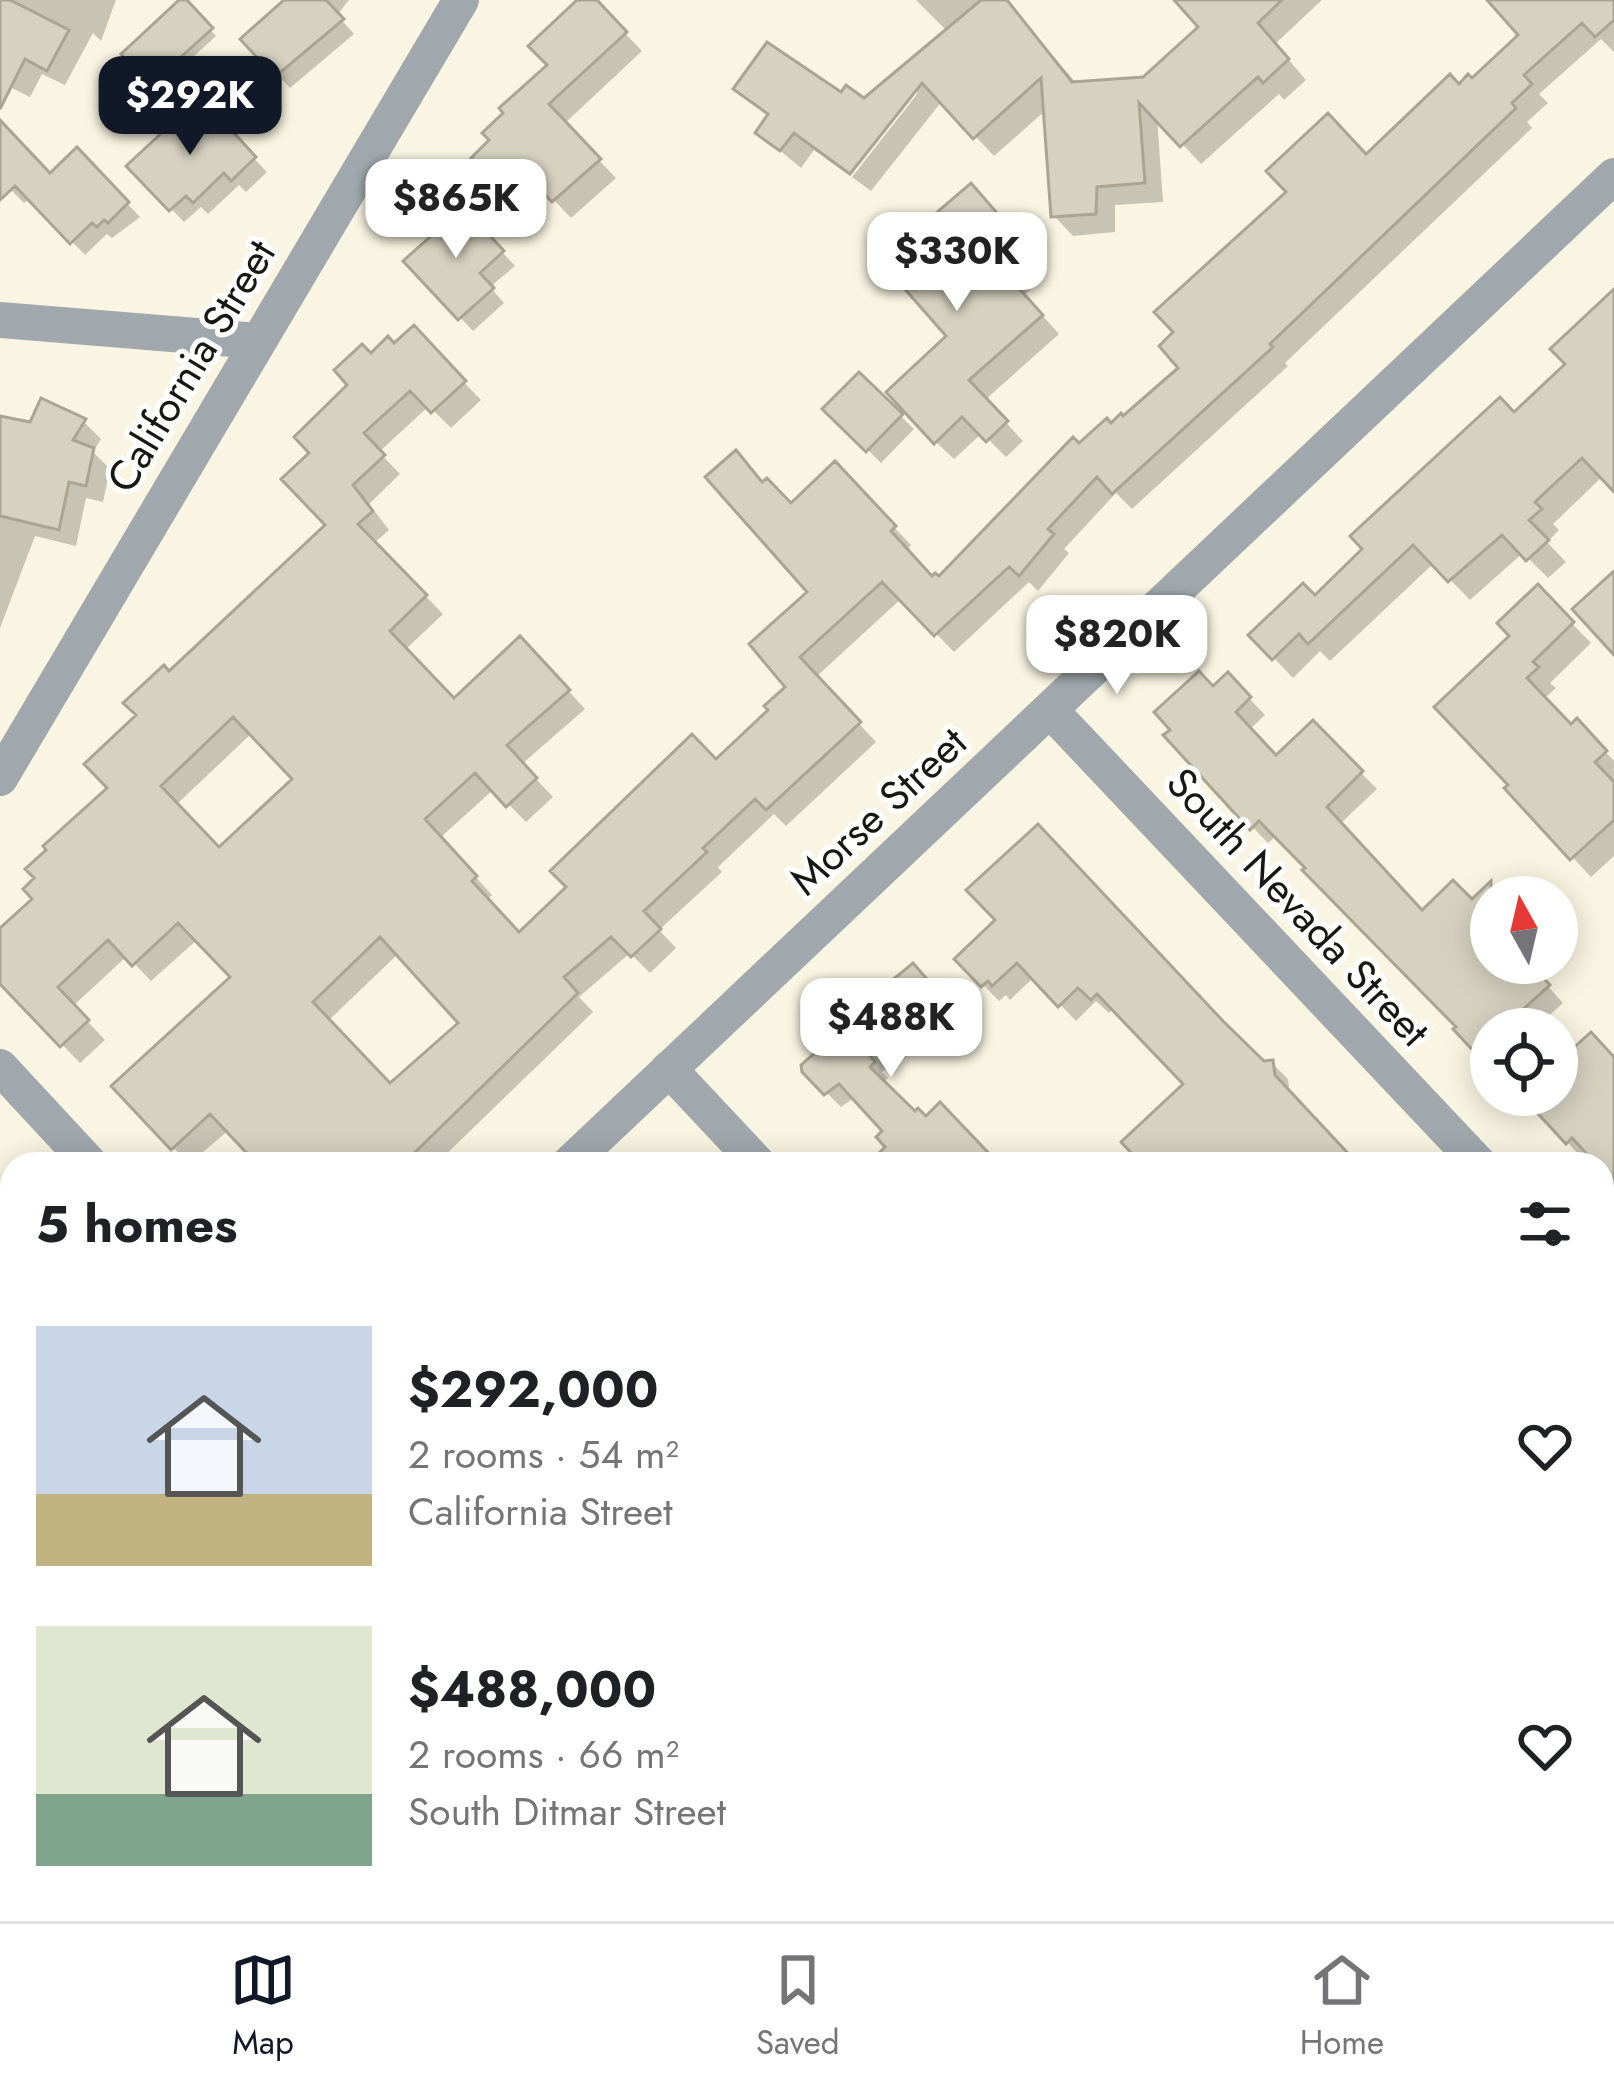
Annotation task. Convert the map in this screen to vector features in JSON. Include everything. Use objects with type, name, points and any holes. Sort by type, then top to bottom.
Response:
[{"type":"street","name":"California Street","points":[[0,778],[461,0]]},
{"type":"street","name":"Morse Street","points":[[582,1152],[1614,176]]},
{"type":"street","points":[[0,320],[257,341]]},
{"type":"street","name":"South Nevada Street","points":[[1051,711],[1468,1152]]},
{"type":"street","points":[[0,1067],[79,1152]]},
{"type":"street","points":[[669,1069],[747,1152]]},
{"type":"building","points":[[0,0],[10,0],[69,30],[47,71],[25,59],[0,109]]},
{"type":"building","points":[[179,0],[187,0],[213,28],[150,85],[121,54]]},
{"type":"building","points":[[284,0],[326,0],[344,19],[275,77],[240,39]]},
{"type":"building","points":[[577,0],[597,0],[627,32],[549,104],[601,159],[552,202],[519,167],[498,187],[471,158],[489,140],[482,133],[503,113],[499,108],[547,65],[528,46]]},
{"type":"building","points":[[981,0],[1007,0],[1072,82],[1143,77],[1198,27],[1174,0],[1282,0],[1258,23],[1289,59],[1263,83],[1258,77],[1180,147],[1139,103],[1145,183],[1097,187],[1096,214],[1051,217],[1041,78],[973,139],[922,83],[850,174],[794,133],[780,151],[755,133],[768,114],[733,89],[767,42],[841,92],[846,85],[864,98]]},
{"type":"building","points":[[1487,0],[1614,0],[1614,20],[1595,37],[1582,23],[1524,75],[1532,84],[1512,103],[1516,108],[1270,344],[1273,347],[1112,494],[1097,477],[1048,529],[1054,534],[1019,576],[1009,567],[934,636],[882,582],[800,657],[861,722],[766,810],[755,799],[703,848],[707,852],[644,911],[661,929],[631,957],[611,937],[564,977],[578,993],[415,1152],[246,1152],[210,1114],[171,1150],[111,1086],[230,977],[178,923],[132,966],[108,940],[58,987],[89,1020],[60,1047],[0,984],[0,928],[32,899],[23,889],[34,878],[25,869],[46,850],[43,846],[107,788],[84,764],[136,715],[123,703],[164,665],[169,671],[325,525],[281,479],[309,453],[294,437],[347,385],[334,370],[362,344],[371,353],[388,336],[394,343],[414,325],[466,381],[431,413],[410,391],[364,433],[385,455],[353,485],[373,511],[358,524],[427,595],[390,631],[454,698],[520,636],[570,690],[507,745],[537,778],[506,807],[475,773],[425,819],[519,932],[566,887],[550,871],[692,734],[716,759],[768,710],[764,706],[785,687],[749,644],[807,592],[705,477],[736,450],[762,482],[767,478],[791,503],[835,461],[896,526],[891,531],[932,576],[939,576],[1073,437],[1079,443],[1107,418],[1111,423],[1123,416],[1178,368],[1159,346],[1173,332],[1154,312],[1286,192],[1266,171],[1328,113],[1366,154],[1450,74],[1459,84],[1468,74],[1472,78],[1518,35]],"holes":[[[233,717],[292,779],[219,847],[161,786]],[[380,937],[458,1023],[390,1083],[313,1002]]]},
{"type":"building","points":[[195,102],[219,127],[224,122],[256,157],[231,181],[224,173],[193,203],[186,196],[169,211],[126,166]]},
{"type":"building","points":[[0,120],[50,173],[77,147],[129,202],[108,223],[104,220],[97,227],[92,223],[70,244],[15,186],[0,200]]},
{"type":"building","points":[[971,183],[1004,221],[976,224],[1016,268],[1008,276],[1043,315],[969,380],[1008,421],[986,442],[962,417],[934,444],[886,392],[946,336],[875,255],[907,226],[913,233]]},
{"type":"building","points":[[460,203],[504,251],[480,273],[494,288],[458,320],[403,261]]},
{"type":"building","points":[[1614,289],[1614,492],[1582,458],[1535,502],[1542,509],[1529,520],[1549,540],[1526,561],[1502,535],[1448,582],[1413,545],[1308,644],[1299,634],[1272,660],[1248,635],[1303,583],[1315,595],[1362,549],[1350,536],[1500,397],[1514,412],[1565,364],[1550,349]]},
{"type":"building","points":[[859,372],[903,414],[866,452],[822,409]]},
{"type":"building","points":[[41,398],[86,419],[73,440],[94,448],[86,486],[69,482],[59,530],[0,516],[0,416],[30,422]]},
{"type":"building","points":[[1614,571],[1614,655],[1572,609]]},
{"type":"building","points":[[1538,584],[1574,622],[1533,662],[1539,667],[1527,678],[1571,724],[1577,718],[1607,751],[1595,762],[1614,782],[1614,820],[1570,860],[1434,707],[1509,636],[1497,623]]},
{"type":"building","points":[[1199,671],[1213,686],[1228,672],[1251,697],[1236,712],[1276,755],[1313,720],[1363,771],[1327,807],[1422,910],[1453,880],[1470,897],[1470,984],[1550,985],[1525,1008],[1470,1008],[1470,1047],[1453,1029],[1456,1027],[1259,821],[1250,830],[1163,735],[1170,730],[1154,712]]},
{"type":"building","points":[[1038,824],[1223,1021],[1264,1061],[1273,1060],[1275,1075],[1347,1152],[1131,1152],[1121,1142],[1183,1084],[1097,994],[1091,1000],[1078,988],[1058,1007],[1017,963],[992,986],[988,981],[981,987],[954,959],[995,920],[966,890]]},
{"type":"building","points":[[913,963],[940,994],[870,1056],[875,1062],[870,1067],[915,1111],[918,1108],[926,1116],[940,1102],[988,1152],[880,1152],[885,1147],[876,1137],[882,1131],[839,1084],[824,1095],[802,1072],[801,1065],[824,1045],[821,1042]]},
{"type":"building","points":[[1591,1032],[1614,1057],[1614,1152],[1585,1152],[1572,1138],[1566,1144],[1540,1116],[1578,1116],[1578,1044]]}]
